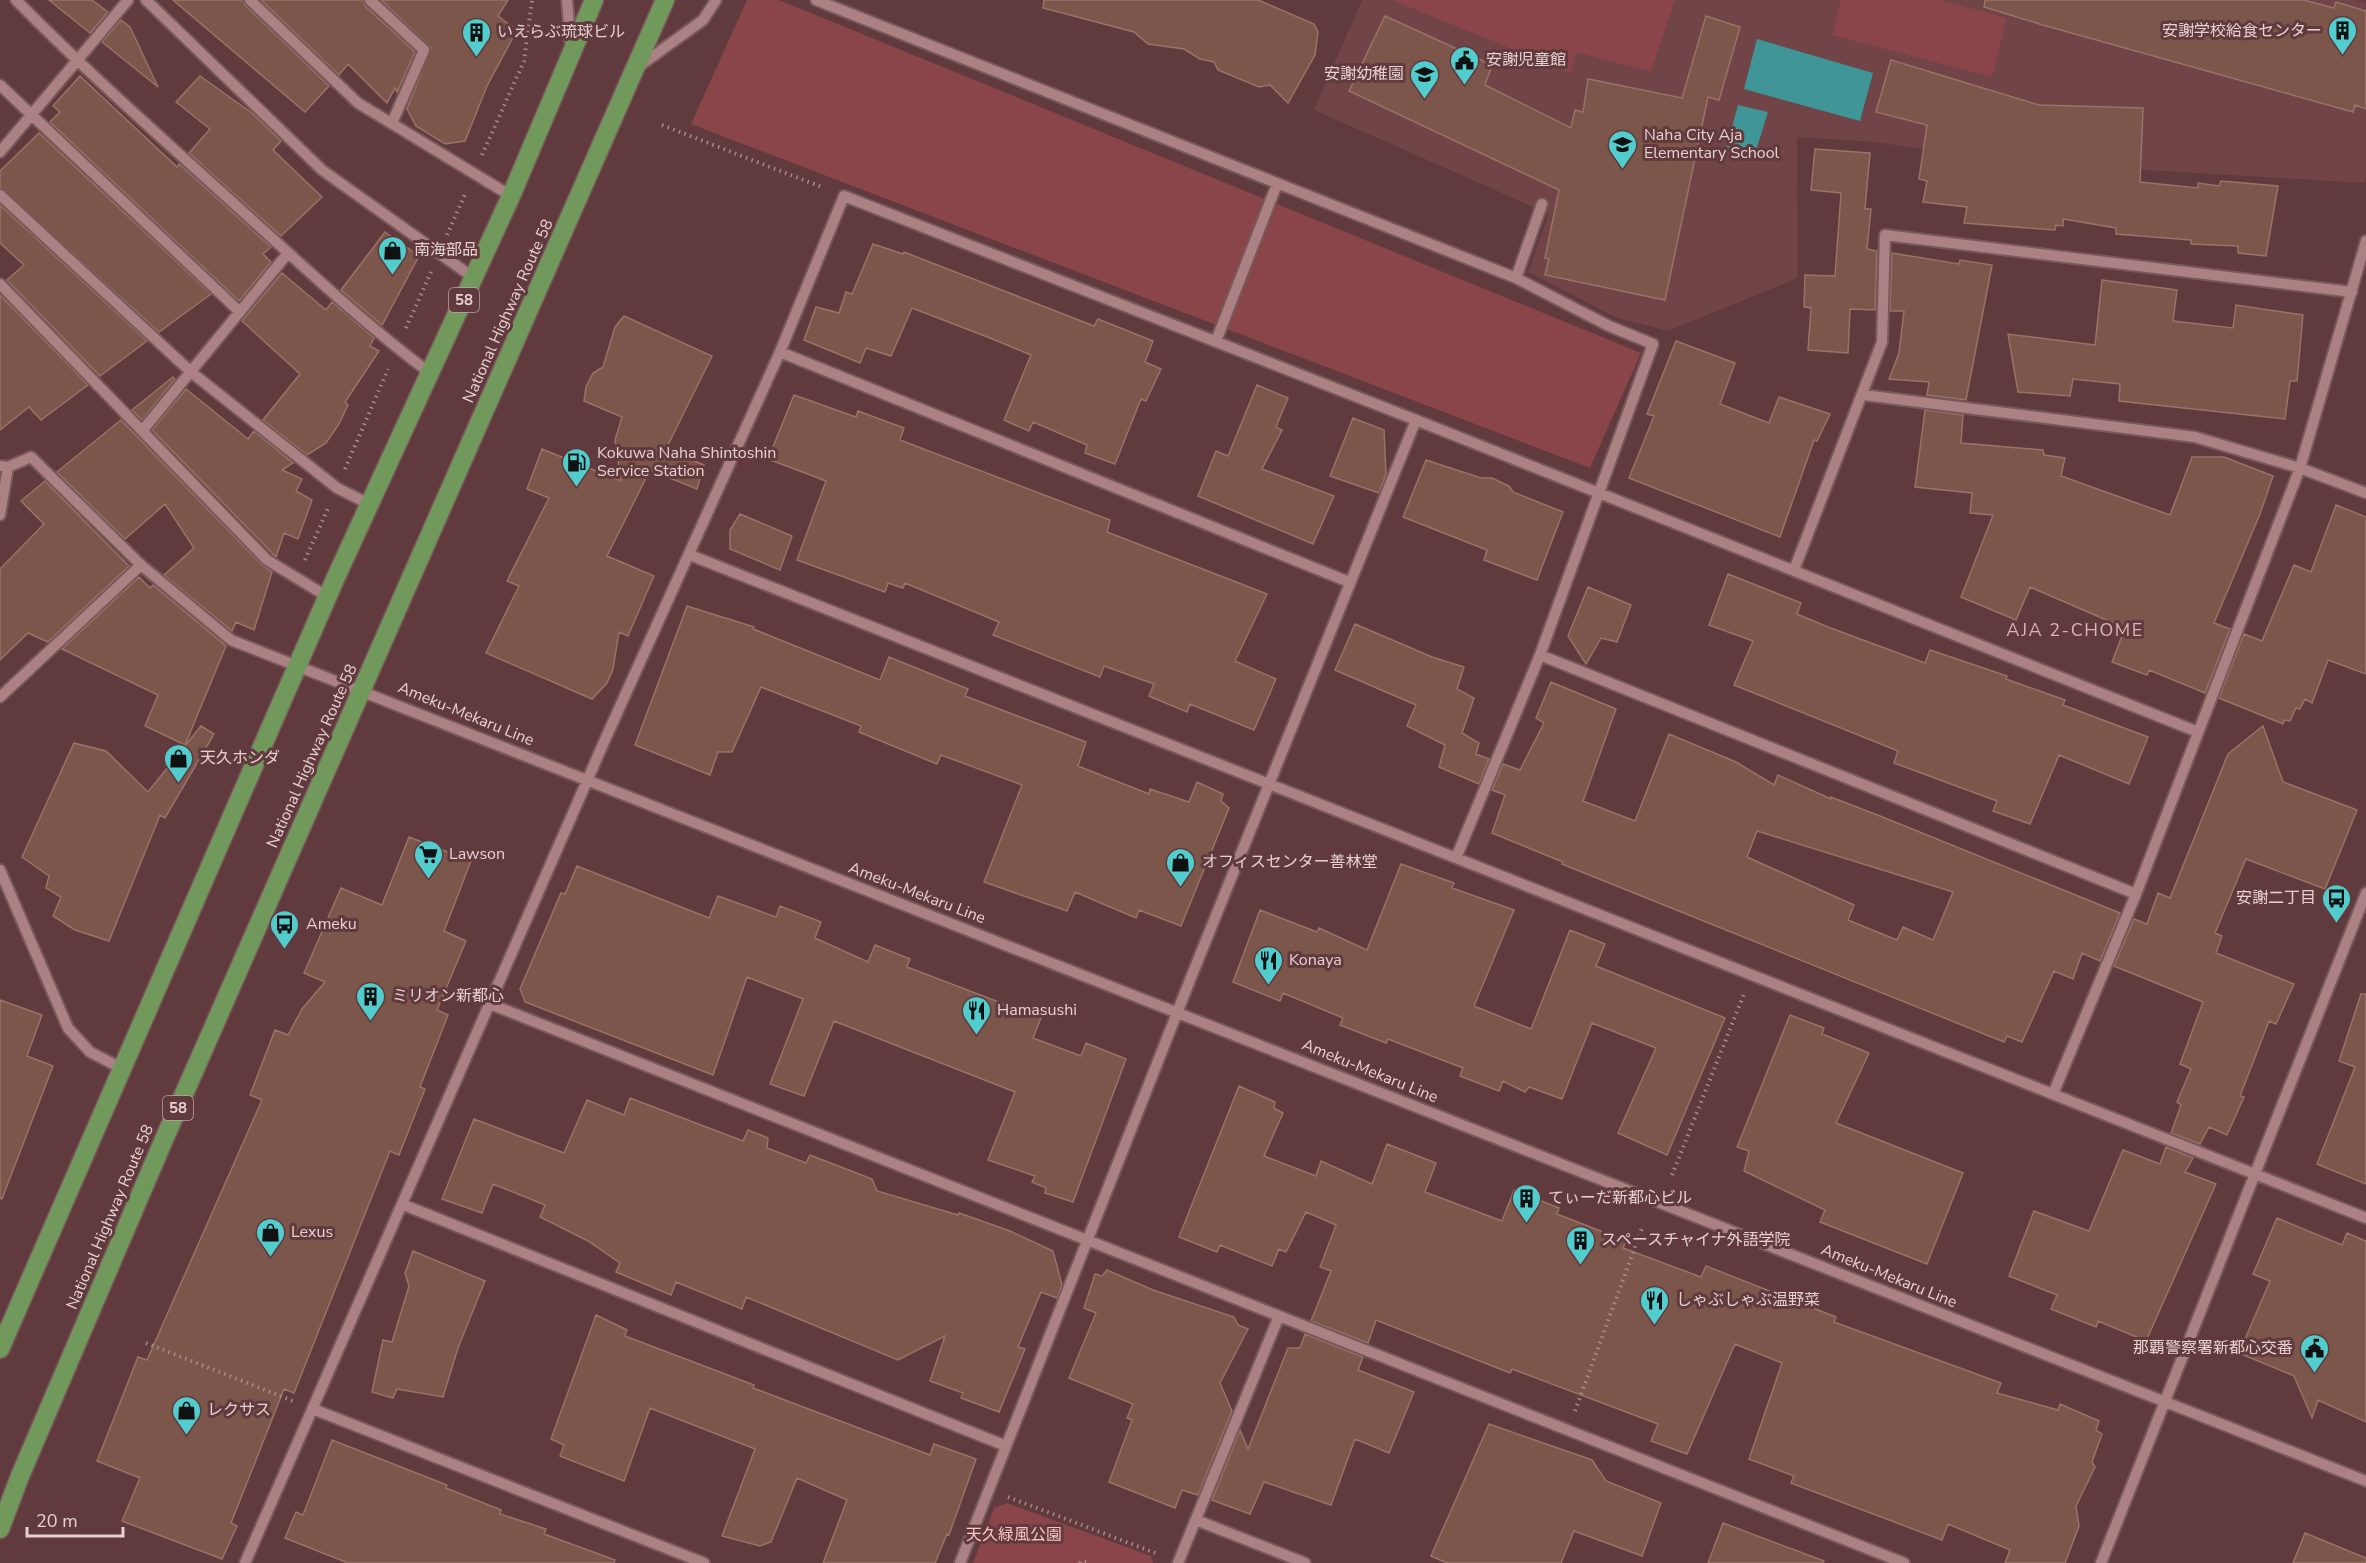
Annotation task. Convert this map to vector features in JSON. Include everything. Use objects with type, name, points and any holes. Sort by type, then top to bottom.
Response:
[{"type":"highway","name":"58","points":[[0,1349],[369,504],[511,196],[594,0]]},
{"type":"highway","name":"National Highway Route 58","points":[[0,1529],[20,1476],[158,1155],[665,0]]},
{"type":"street","points":[[16,0],[76,61],[288,253],[397,348],[430,373]]},
{"type":"street","points":[[0,152],[128,0]]},
{"type":"street","points":[[146,0],[322,170],[474,278]]},
{"type":"street","points":[[250,0],[358,103],[511,196]]},
{"type":"street","points":[[370,0],[424,51],[392,123]]},
{"type":"street","points":[[567,0],[571,52]]},
{"type":"street","points":[[637,68],[703,20],[716,0]]},
{"type":"street","points":[[816,0],[1516,278],[1609,327],[1653,344],[1601,493],[1540,655],[1456,858]]},
{"type":"street","points":[[0,85],[240,312]]},
{"type":"street","points":[[1216,341],[1277,184]]},
{"type":"street","points":[[0,195],[190,372],[337,488],[369,504]]},
{"type":"street","points":[[245,1563],[404,1205],[588,780],[780,352],[844,196],[1601,493],[2198,732]]},
{"type":"street","points":[[1516,278],[1542,204]]},
{"type":"street","points":[[1794,570],[1864,395],[1882,342],[1885,235],[2352,292]]},
{"type":"street","points":[[2053,1094],[2136,894],[2300,468],[2366,241]]},
{"type":"street","points":[[142,431],[288,253]]},
{"type":"street","points":[[0,284],[267,560],[328,597]]},
{"type":"street","points":[[780,352],[1349,582]]},
{"type":"street","points":[[1864,395],[2195,437],[2300,468],[2366,493]]},
{"type":"street","points":[[960,1563],[1267,785],[1416,420]]},
{"type":"street","name":"Ameku-Mekaru Line","points":[[4,467],[31,457],[141,565],[231,640],[362,689],[2366,1481]]},
{"type":"street","points":[[0,515],[4,467]]},
{"type":"street","points":[[690,555],[2366,1218]]},
{"type":"street","points":[[0,697],[141,565]]},
{"type":"street","points":[[1540,655],[2136,894]]},
{"type":"street","points":[[0,870],[68,1028],[90,1052],[121,1068]]},
{"type":"street","points":[[2101,1563],[2366,893]]},
{"type":"street","points":[[490,1004],[1904,1563]]},
{"type":"street","points":[[404,1205],[1006,1446]]},
{"type":"street","points":[[1178,1562],[1279,1316]]},
{"type":"street","points":[[313,1409],[704,1563]]},
{"type":"street","points":[[1196,1520],[1305,1563]]},
{"type":"street","points":[[1868,1563],[1873,1551]]},
{"type":"path","points":[[662,125],[844,196]]},
{"type":"path","points":[[303,564],[391,363]]},
{"type":"path","points":[[1672,1175],[1752,975]]},
{"type":"path","points":[[1569,1430],[1642,1228]]},
{"type":"path","points":[[146,1343],[313,1409]]},
{"type":"path","points":[[989,1490],[1178,1562]]},
{"type":"path","points":[[1080,1563],[1081,1561],[1089,1563]]},
{"type":"shaded area","name":"Naha City Aja Elementary School","points":[[1362,0],[2356,0],[2366,3],[2366,176],[2364,183],[2028,163],[1874,142],[1797,137],[1798,278],[1668,331],[1615,317],[1528,272],[1549,214],[1314,110]]},
{"type":"green space","points":[[747,0],[779,0],[1641,353],[1590,468],[691,124]]},
{"type":"green space","points":[[1392,0],[1675,0],[1651,72],[1576,52],[1571,73]]},
{"type":"green space","points":[[1841,0],[1940,0],[2007,18],[1992,77],[1832,35]]},
{"type":"green space","name":"天久緑風公園","points":[[1007,1503],[1151,1556],[1153,1563],[973,1563],[994,1508]]},
{"type":"water","points":[[1757,39],[1873,73],[1860,121],[1744,89]]},
{"type":"water","points":[[1738,105],[1768,112],[1754,157],[1726,149]]},
{"type":"building","points":[[49,0],[92,0],[108,12],[90,33]]},
{"type":"building","points":[[173,0],[243,0],[245,5],[329,86],[305,112]]},
{"type":"building","points":[[261,0],[363,0],[365,6],[415,52],[397,92],[395,88],[387,103],[348,64],[339,75]]},
{"type":"building","points":[[381,0],[508,0],[498,16],[517,30],[487,86],[465,141],[445,144],[416,126],[407,109],[431,48]]},
{"type":"building","points":[[1044,0],[1258,0],[1314,24],[1318,32],[1315,55],[1288,103],[1270,85],[1259,87],[1218,70],[1214,62],[1200,59],[1184,49],[1148,44],[1134,32],[1043,8]]},
{"type":"building","points":[[1985,0],[2304,0],[2334,8],[2336,2],[2366,11],[2366,109],[2355,105],[2353,112],[2043,25],[1984,7]]},
{"type":"building","points":[[1385,16],[1492,65],[1485,85],[1571,128],[1575,110],[1583,112],[1588,79],[1682,98],[1706,16],[1740,27],[1719,100],[1708,97],[1665,300],[1545,275],[1549,259],[1545,258],[1559,190],[1349,91]]},
{"type":"building","points":[[121,20],[130,27],[158,87],[102,42]]},
{"type":"building","points":[[1891,60],[2039,105],[2143,108],[2140,182],[2198,188],[2198,183],[2219,186],[2221,181],[2278,186],[2266,256],[2238,253],[2238,246],[2191,244],[2191,240],[2116,234],[2116,228],[2063,219],[2063,226],[2056,225],[2055,230],[1964,223],[1967,207],[1923,202],[1927,181],[1919,179],[1927,125],[1876,112]]},
{"type":"building","points":[[80,76],[177,167],[179,164],[271,247],[263,254],[271,262],[239,301],[50,122],[60,112],[53,106]]},
{"type":"building","points":[[200,76],[252,113],[281,141],[273,150],[322,197],[281,236],[189,153],[210,129],[176,102]]},
{"type":"building","points":[[39,133],[211,294],[159,332],[0,188],[0,171]]},
{"type":"building","points":[[1815,149],[1870,153],[1865,209],[1871,209],[1867,249],[1877,251],[1875,310],[1850,309],[1848,353],[1808,350],[1811,308],[1804,307],[1805,275],[1835,276],[1841,193],[1811,190]]},
{"type":"building","points":[[0,205],[147,341],[100,376],[7,280],[24,265],[0,243]]},
{"type":"building","points":[[385,232],[419,256],[382,325],[341,290]]},
{"type":"building","points":[[873,244],[903,254],[904,252],[1094,326],[1098,319],[1153,341],[1145,362],[1161,369],[1146,401],[1141,399],[1115,464],[1085,453],[1087,445],[1033,422],[1029,431],[1004,420],[1031,355],[990,338],[912,308],[891,356],[866,348],[860,363],[804,340],[816,307],[839,313],[846,292],[852,294]]},
{"type":"building","points":[[1892,253],[1959,264],[1960,260],[1992,265],[1966,400],[1927,395],[1929,382],[1889,379],[1899,353],[1904,311],[1890,311]]},
{"type":"building","points":[[282,273],[326,310],[332,302],[374,338],[370,346],[379,351],[345,402],[348,405],[326,443],[307,455],[263,420],[300,374],[242,321]]},
{"type":"building","points":[[2102,280],[2177,290],[2173,321],[2233,328],[2236,305],[2303,315],[2297,381],[2290,381],[2285,419],[2119,401],[2120,384],[2073,379],[2070,396],[2018,392],[2008,334],[2095,345]]},
{"type":"building","points":[[0,295],[88,385],[41,420],[29,407],[0,430]]},
{"type":"building","points":[[624,316],[712,356],[666,449],[704,465],[697,489],[650,470],[607,556],[654,576],[628,636],[619,632],[613,669],[607,683],[592,699],[486,653],[519,586],[507,581],[549,498],[527,489],[542,449],[621,481],[615,440],[622,417],[584,401],[586,387],[593,373],[603,367],[615,327]]},
{"type":"building","points":[[1676,341],[1735,363],[1720,404],[1769,423],[1779,397],[1830,414],[1817,441],[1814,440],[1780,537],[1629,478],[1654,416],[1647,414]]},
{"type":"building","points":[[173,377],[175,379],[142,420],[132,410]]},
{"type":"building","points":[[1257,385],[1288,398],[1276,427],[1282,430],[1262,469],[1334,496],[1313,544],[1198,496],[1216,451],[1228,456]]},
{"type":"building","points":[[186,389],[248,439],[254,431],[293,463],[282,470],[302,479],[296,491],[312,500],[298,539],[284,533],[276,557],[152,430]]},
{"type":"building","points":[[794,395],[856,417],[858,411],[904,428],[900,440],[1110,520],[1107,532],[1267,594],[1235,661],[1276,679],[1254,730],[1190,704],[1187,712],[1149,696],[1154,684],[1104,666],[1100,677],[993,635],[999,622],[905,583],[903,588],[888,583],[885,592],[797,560],[826,481],[768,459]]},
{"type":"building","points":[[1925,410],[1963,415],[1961,443],[2043,450],[2044,455],[2065,458],[2061,476],[2170,515],[2192,457],[2224,457],[2273,476],[2260,514],[2214,623],[2230,629],[2205,693],[2149,670],[2147,675],[2112,662],[2125,628],[2030,587],[2016,620],[1961,597],[1993,515],[1970,513],[1972,493],[1915,487]]},
{"type":"building","points":[[1353,418],[1384,430],[1386,474],[1379,493],[1330,476]]},
{"type":"building","points":[[121,420],[262,565],[272,572],[254,630],[236,622],[232,631],[164,575],[194,548],[165,504],[125,539],[57,472]]},
{"type":"building","points":[[1426,460],[1481,478],[1492,478],[1509,486],[1513,492],[1563,512],[1537,580],[1484,560],[1487,550],[1403,517]]},
{"type":"building","points":[[45,481],[129,566],[48,642],[28,633],[0,660],[0,569],[44,524],[21,501]]},
{"type":"building","points":[[2336,505],[2366,517],[2366,674],[2328,660],[2312,703],[2305,699],[2300,709],[2296,708],[2290,721],[2284,720],[2283,724],[2219,698],[2244,634],[2262,641],[2294,565],[2311,572]]},
{"type":"building","points":[[740,514],[792,536],[780,570],[730,549],[730,530]]},
{"type":"building","points":[[1728,574],[1801,603],[1797,614],[1828,627],[1925,663],[1930,650],[2007,676],[2006,679],[2065,700],[2063,705],[2148,737],[2129,784],[2059,755],[2030,824],[1993,811],[1997,801],[1894,763],[1898,751],[1734,685],[1753,641],[1709,625]]},
{"type":"building","points":[[139,577],[150,588],[153,585],[226,646],[185,745],[145,726],[158,695],[62,649]]},
{"type":"building","points":[[1588,587],[1631,605],[1617,642],[1601,638],[1586,664],[1568,636]]},
{"type":"building","points":[[687,606],[754,627],[753,629],[880,680],[889,657],[968,689],[965,696],[1086,742],[1078,766],[1149,794],[1150,789],[1189,802],[1197,782],[1223,794],[1221,801],[1229,808],[1181,926],[1139,910],[1136,918],[1075,892],[1067,911],[984,882],[1022,785],[941,755],[937,764],[859,732],[861,726],[761,687],[732,752],[718,752],[710,775],[635,745]]},
{"type":"building","points":[[1355,624],[1432,657],[1464,667],[1457,689],[1474,698],[1462,733],[1479,743],[1476,754],[1489,759],[1479,784],[1439,767],[1445,745],[1407,726],[1416,705],[1335,670]]},
{"type":"building","points":[[1551,682],[1616,709],[1583,801],[1635,821],[1669,734],[1736,762],[1774,785],[1778,775],[1831,799],[1831,797],[1880,816],[2120,913],[2100,961],[2082,953],[2073,979],[2054,971],[2022,1042],[2007,1036],[2004,1042],[1562,864],[1563,862],[1492,833],[1505,795],[1492,790],[1503,764],[1520,770],[1544,723],[1536,718]],"holes":[[[1757,831],[1953,892],[1933,940],[1903,927],[1897,940],[1848,920],[1854,905],[1747,857]]]},
{"type":"building","points":[[201,726],[214,734],[165,818],[160,815],[109,941],[75,930],[53,916],[61,897],[46,888],[49,876],[22,857],[74,743],[106,751],[148,792]]},
{"type":"building","points":[[2263,726],[2283,782],[2357,810],[2325,889],[2246,859],[2215,933],[2222,936],[2216,953],[2294,984],[2276,1024],[2269,1021],[2240,1096],[2244,1097],[2227,1135],[2209,1127],[2200,1144],[2171,1133],[2181,1105],[2177,1102],[2191,1069],[2180,1064],[2203,1002],[2114,966],[2134,919],[2147,924],[2158,893],[2170,898],[2228,754]]},
{"type":"building","points":[[409,837],[471,861],[444,931],[466,941],[437,1010],[448,1015],[420,1087],[425,1089],[399,1155],[390,1151],[294,1393],[284,1389],[231,1523],[237,1526],[222,1559],[122,1521],[140,1478],[97,1461],[138,1357],[147,1360],[262,1100],[250,1095],[275,1030],[288,1035],[302,1009],[325,982],[304,973],[341,888],[382,905]]},
{"type":"building","points":[[1401,864],[1454,883],[1452,888],[1514,910],[1474,1006],[1531,1029],[1570,930],[1605,944],[1596,966],[1725,1018],[1667,1155],[1618,1133],[1656,1048],[1592,1023],[1562,1099],[1529,1087],[1525,1092],[1503,1081],[1499,1091],[1460,1076],[1463,1068],[1388,1039],[1386,1043],[1340,1025],[1343,1018],[1283,993],[1280,1001],[1233,982],[1260,910],[1317,932],[1319,928],[1367,950]]},
{"type":"building","points":[[577,866],[709,918],[718,896],[776,917],[780,906],[821,922],[815,938],[868,962],[875,945],[910,959],[907,967],[1041,1018],[1033,1038],[1081,1056],[1086,1043],[1126,1059],[1073,1202],[1045,1193],[1046,1188],[1032,1182],[1035,1176],[988,1160],[1015,1092],[834,1021],[804,1096],[770,1084],[803,999],[747,977],[713,1075],[525,1002],[520,989],[561,893],[565,894]]},
{"type":"building","points":[[2361,994],[2366,994],[2366,1184],[2317,1164],[2355,1067],[2339,1061]]},
{"type":"building","points":[[0,1000],[42,1015],[27,1056],[53,1066],[2,1199],[0,1198]]},
{"type":"building","points":[[1790,1015],[1824,1028],[1822,1034],[1869,1053],[1836,1123],[1963,1173],[1927,1264],[1820,1222],[1825,1210],[1744,1171],[1749,1151],[1737,1147]]},
{"type":"building","points":[[1239,1086],[1275,1102],[1274,1108],[1283,1113],[1264,1156],[1316,1176],[1321,1161],[1372,1184],[1387,1144],[1436,1163],[1425,1192],[1502,1221],[1514,1190],[1559,1208],[1557,1214],[1626,1241],[1623,1248],[1701,1277],[1706,1266],[1836,1317],[1834,1322],[2001,1383],[1997,1393],[2058,1410],[2060,1404],[2099,1421],[2096,1430],[2102,1434],[2092,1462],[2095,1467],[2076,1506],[2079,1526],[2065,1563],[2005,1563],[2010,1550],[1948,1524],[1942,1540],[1791,1483],[1794,1476],[1749,1459],[1782,1363],[1735,1344],[1687,1454],[1651,1441],[1658,1424],[1512,1369],[1510,1373],[1376,1320],[1368,1343],[1311,1321],[1331,1271],[1320,1267],[1336,1225],[1306,1212],[1286,1252],[1279,1249],[1272,1266],[1220,1245],[1217,1252],[1179,1237]]},
{"type":"building","points":[[630,1098],[743,1141],[748,1130],[768,1138],[767,1148],[806,1163],[810,1155],[872,1179],[877,1191],[958,1215],[959,1213],[1010,1231],[1053,1251],[1062,1285],[1057,1298],[1041,1292],[1018,1347],[1025,1349],[999,1412],[961,1398],[963,1393],[930,1381],[945,1336],[898,1360],[746,1297],[742,1309],[676,1282],[671,1295],[616,1272],[620,1263],[588,1241],[540,1217],[545,1205],[493,1184],[482,1213],[442,1199],[474,1119],[564,1153],[587,1100],[624,1115]]},
{"type":"building","points":[[2166,1147],[2193,1158],[2185,1172],[2216,1184],[2146,1341],[2098,1321],[2096,1327],[2051,1309],[2057,1295],[2009,1276],[2034,1211],[2089,1231],[2123,1150],[2160,1164]]},
{"type":"building","points":[[2277,1218],[2342,1245],[2347,1233],[2366,1241],[2366,1422],[2318,1400],[2312,1418],[2294,1376],[2239,1353],[2270,1281],[2253,1274]]},
{"type":"building","points":[[413,1251],[485,1281],[458,1348],[443,1397],[397,1389],[393,1398],[372,1392],[383,1340],[392,1342],[409,1286],[405,1273]]},
{"type":"building","points":[[1107,1270],[1153,1290],[1234,1317],[1238,1325],[1248,1329],[1220,1383],[1232,1411],[1198,1495],[1182,1490],[1175,1508],[1109,1482],[1132,1420],[1127,1418],[1133,1404],[1069,1378],[1096,1313],[1084,1308],[1095,1274],[1102,1276]]},
{"type":"building","points":[[596,1315],[627,1330],[625,1336],[754,1385],[753,1388],[930,1455],[934,1444],[976,1459],[949,1535],[947,1534],[935,1563],[823,1563],[847,1500],[797,1478],[771,1542],[760,1546],[722,1536],[755,1449],[650,1408],[624,1481],[560,1456],[564,1445],[551,1439]]},
{"type":"building","points":[[1305,1334],[1363,1357],[1358,1370],[1414,1392],[1389,1453],[1355,1439],[1331,1505],[1264,1482],[1250,1514],[1212,1500],[1240,1430],[1248,1449],[1288,1348],[1300,1348]]},
{"type":"building","points":[[1489,1424],[1592,1460],[1606,1481],[1661,1503],[1642,1556],[1574,1531],[1561,1563],[1447,1563],[1431,1556]]},
{"type":"building","points":[[332,1440],[447,1485],[446,1488],[501,1510],[500,1514],[546,1529],[544,1534],[615,1560],[614,1563],[348,1563],[285,1538],[296,1512],[303,1515]]},
{"type":"building","points":[[1723,1523],[1824,1561],[1823,1563],[1708,1563]]},
{"type":"building","points":[[2305,1533],[2366,1558],[2366,1563],[2293,1563]]},
{"type":"place","name":"安謝学校給食センター","points":[[2343,56]]},
{"type":"place","name":"いえらぶ琉球ビル","points":[[476,58]]},
{"type":"place","name":"安謝児童館","points":[[1465,86]]},
{"type":"place","name":"安謝幼稚園","points":[[1425,100]]},
{"type":"place","name":"Naha City Aja Elementary School","points":[[1623,170]]},
{"type":"place","name":"南海部品","points":[[393,276]]},
{"type":"place","name":"Kokuwa Naha Shintoshin Service Station","points":[[576,488]]},
{"type":"place","name":"天久ホンダ","points":[[179,784]]},
{"type":"place","name":"Lawson","points":[[428,880]]},
{"type":"place","name":"オフィスセンター善林堂","points":[[1181,888]]},
{"type":"place","name":"安謝二丁目","points":[[2337,924]]},
{"type":"place","name":"Ameku","points":[[285,950]]},
{"type":"place","name":"Konaya","points":[[1268,986]]},
{"type":"place","name":"ミリオン新都心","points":[[371,1022]]},
{"type":"place","name":"Hamasushi","points":[[976,1036]]},
{"type":"place","name":"てぃーだ新都心ビル","points":[[1527,1224]]},
{"type":"place","name":"Lexus","points":[[270,1258]]},
{"type":"place","name":"スペースチャイナ外語学院","points":[[1580,1266]]},
{"type":"place","name":"しゃぶしゃぶ温野菜","points":[[1655,1326]]},
{"type":"place","name":"那覇警察署新都心交番","points":[[2314,1374]]},
{"type":"place","name":"レクサス","points":[[186,1436]]},
{"type":"district","name":"AJA 2-CHOME","points":[[2075,630]]}]
